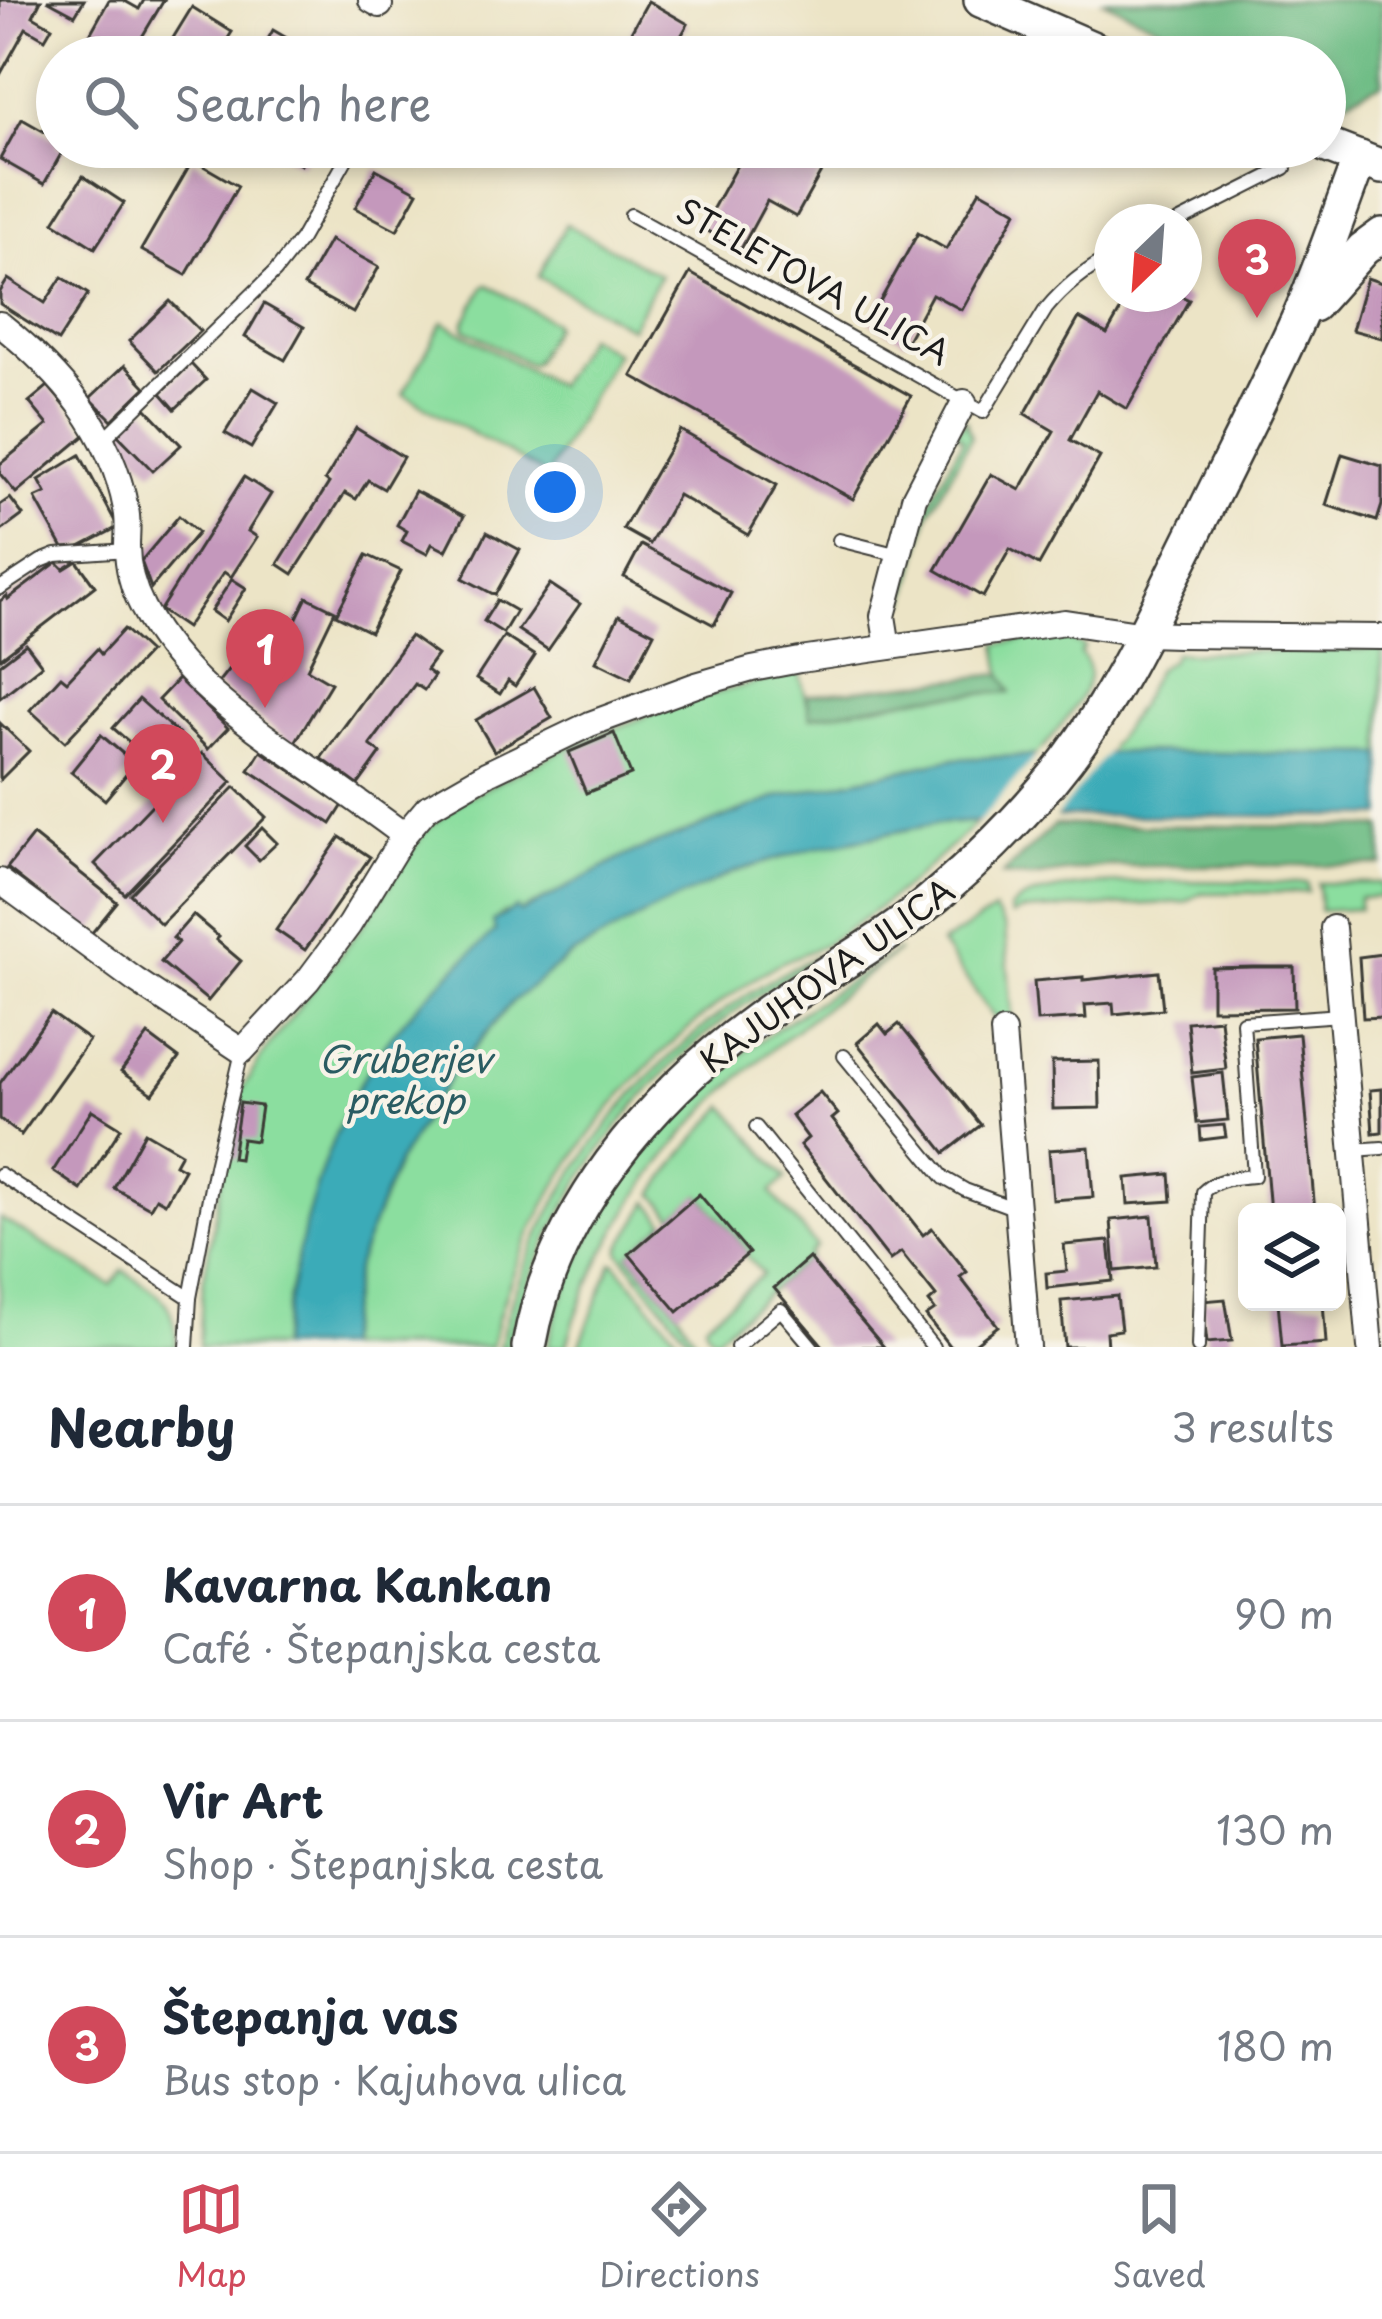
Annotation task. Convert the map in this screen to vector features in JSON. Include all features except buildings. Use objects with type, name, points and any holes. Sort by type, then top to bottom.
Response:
[{"type":"main road","points":[[981,0],[1064,36]]},
{"type":"main road","name":"KAJUHOVA ULICA","points":[[529,1347],[550,1271],[579,1211],[660,1104],[756,1020],[902,924],[973,863],[1067,760],[1103,708],[1144,634],[1371,163]]},
{"type":"main road","points":[[1296,324],[1363,249],[1382,235]]},
{"type":"street","points":[[0,324],[44,359],[80,402],[102,441],[126,508],[132,584],[149,620],[172,651],[217,700],[404,835]]},
{"type":"street","name":"STELETOVA ULICA","points":[[888,646],[884,616],[914,498],[964,402]]},
{"type":"street","points":[[0,881],[242,1051],[308,980],[350,925],[404,835],[427,808],[566,736],[649,701],[752,669],[1065,622],[1144,634],[1382,637]]},
{"type":"street","points":[[1333,928],[1370,1347]]},
{"type":"street","points":[[1003,1032],[1028,1347]]},
{"type":"lane","points":[[102,441],[275,272],[301,239],[341,168]]},
{"type":"lane","points":[[1202,210],[1285,168]]},
{"type":"lane","name":"STELETOVA ULICA","points":[[631,215],[983,412],[1046,309],[1094,265]]},
{"type":"lane","points":[[839,540],[899,555]]},
{"type":"lane","points":[[0,588],[56,555],[127,550]]},
{"type":"lane","points":[[1198,1347],[1203,1192],[1221,1180],[1254,1176],[1243,1022],[1341,1015]]},
{"type":"lane","points":[[188,1347],[190,1298],[242,1051]]},
{"type":"lane","points":[[844,1056],[944,1178],[1017,1210]]},
{"type":"lane","points":[[756,1127],[933,1347]]},
{"type":"lane","points":[[1352,1150],[1382,1148]]},
{"type":"lane","points":[[0,1174],[190,1298]]},
{"type":"lane","points":[[736,1347],[781,1310],[812,1347]]},
{"type":"green space","points":[[1101,0],[1382,0],[1382,83],[1346,100],[1346,36],[1179,36]]},
{"type":"green space","points":[[566,224],[660,275],[631,328],[538,277]]},
{"type":"green space","points":[[488,285],[553,322],[534,363],[465,329],[464,323]]},
{"type":"green space","points":[[443,322],[557,386],[587,336],[616,353],[547,475],[403,394]]},
{"type":"green space","points":[[966,420],[971,437],[929,514],[907,602],[903,601],[924,513],[963,439],[955,433]]},
{"type":"green space","points":[[1049,636],[1085,647],[1080,653],[1089,676],[1073,709],[1038,755],[951,759],[778,797],[627,855],[519,913],[504,913],[494,921],[496,931],[401,1024],[355,1093],[313,1198],[279,1347],[199,1347],[203,1284],[239,1094],[267,1048],[363,925],[426,830],[464,799],[566,748],[676,704],[799,671],[811,717],[927,696],[1009,692],[997,644]]},
{"type":"green space","points":[[1382,649],[1382,754],[1106,753],[1157,669],[1174,653]]},
{"type":"green space","points":[[1002,674],[1011,692],[927,696],[810,717],[807,695]]},
{"type":"green space","points":[[977,822],[867,916],[820,946],[772,967],[700,1018],[619,1098],[553,1191],[527,1241],[491,1347],[342,1347],[357,1264],[398,1162],[451,1075],[513,1001],[570,956],[737,871],[810,849],[935,824]]},
{"type":"green space","points":[[1055,825],[1382,827],[1382,865],[1105,866],[1032,877],[1002,875]]},
{"type":"green space","points":[[1307,883],[1308,892],[1202,893],[1185,902],[1021,911],[1011,916],[1010,909],[1029,897],[1102,884]]},
{"type":"green space","points":[[1318,883],[1382,883],[1382,897],[1359,898],[1359,909],[1320,911]]},
{"type":"green space","points":[[994,911],[1005,928],[1012,1017],[995,1019],[941,944]]},
{"type":"green space","points":[[899,950],[759,1060],[684,1135],[613,1235],[566,1347],[547,1347],[592,1233],[665,1125],[743,1053]]},
{"type":"green space","points":[[814,957],[690,1048],[621,1122],[565,1206],[542,1251],[507,1347],[499,1347],[542,1227],[614,1117],[707,1024],[759,987]]},
{"type":"green space","points":[[725,1106],[786,1178],[771,1192],[816,1246],[809,1258],[714,1339],[705,1323],[763,1274],[700,1195],[674,1216],[654,1194]]},
{"type":"green space","points":[[649,1202],[666,1222],[629,1255],[678,1312],[700,1347],[620,1253]]},
{"type":"green space","points":[[0,1218],[111,1285],[123,1270],[146,1286],[169,1309],[176,1347],[0,1347]]},
{"type":"green space","points":[[615,1263],[686,1347],[579,1347]]},
{"type":"water","name":"Gruberjev prekop","points":[[1126,752],[1382,754],[1382,816],[1080,816],[935,824],[810,849],[737,871],[651,911],[570,956],[513,1001],[451,1075],[398,1162],[380,1205],[357,1264],[342,1347],[279,1347],[313,1198],[355,1093],[401,1024],[495,931],[493,921],[517,908],[520,913],[627,855],[778,797],[951,759]]},
{"type":"pier","points":[[1111,747],[1051,824],[973,828],[1042,749]]},
{"type":"place","name":"Štepanja vas","points":[[1257,318]]},
{"type":"place","name":"Kavarna Kankan","points":[[265,708]]},
{"type":"place","name":"Vir Art","points":[[163,823]]}]
